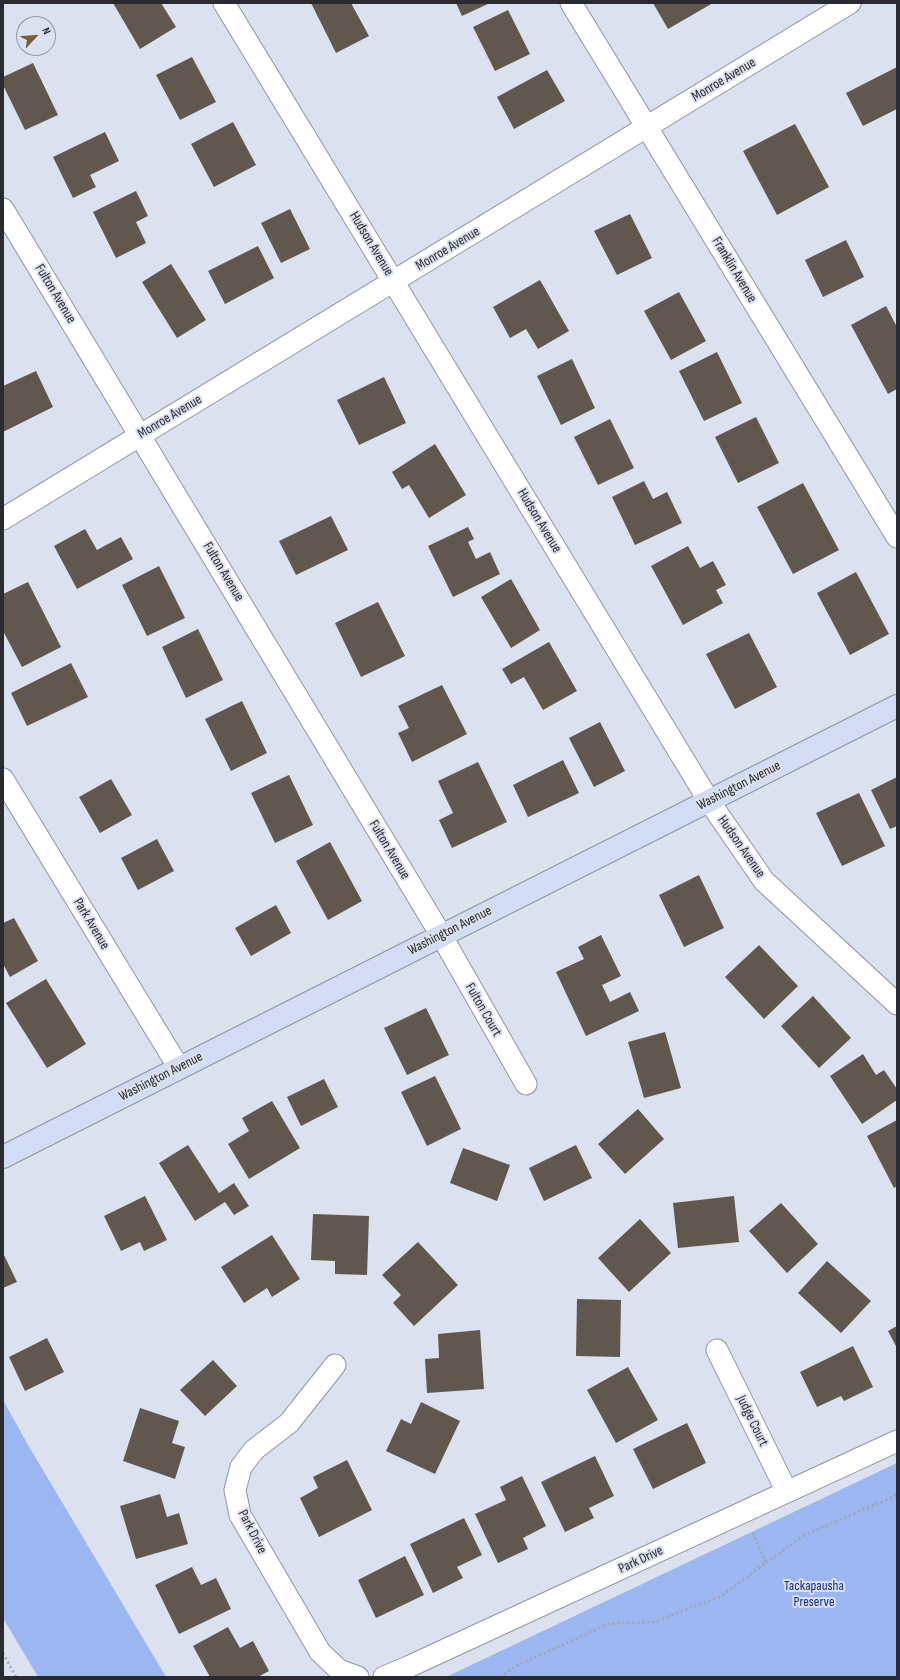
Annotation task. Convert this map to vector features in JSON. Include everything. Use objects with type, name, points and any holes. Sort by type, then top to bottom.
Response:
[{"type":"street","name":"Hudson Avenue","points":[[224,3],[709,801],[764,880],[897,1004]]},
{"type":"street","name":"Franklin Avenue","points":[[571,3],[897,537]]},
{"type":"street","name":"Monroe Avenue","points":[[3,519],[850,3]]},
{"type":"street","name":"Fulton Avenue","points":[[3,209],[141,435],[441,935]]},
{"type":"street","name":"Washington Avenue","points":[[3,1157],[897,706]]},
{"type":"street","name":"Park Avenue","points":[[3,779],[179,1068]]},
{"type":"street","name":"Fulton Court","points":[[441,935],[526,1084]]},
{"type":"street","name":"Judge Court","points":[[717,1350],[787,1492]]},
{"type":"street","name":"Park Drive","points":[[335,1365],[289,1423],[254,1450],[241,1467],[235,1490],[240,1515],[320,1652],[339,1670],[358,1677]]},
{"type":"street","name":"Park Drive","points":[[384,1677],[408,1668],[897,1440]]},
{"type":"path","points":[[500,1677],[518,1665],[608,1624],[654,1622],[722,1596],[802,1536],[897,1495]]},
{"type":"path","points":[[743,1512],[766,1563]]},
{"type":"path","points":[[3,1654],[16,1677]]},
{"type":"green space","points":[[3,1400],[28,1445],[166,1677],[38,1677],[3,1618]]},
{"type":"green space","name":"Tackapausha Preserve","points":[[897,1463],[897,1677],[446,1677]]},
{"type":"building","points":[[113,3],[161,3],[176,27],[140,49]]},
{"type":"building","points":[[311,3],[351,3],[369,36],[336,53]]},
{"type":"building","points":[[456,3],[490,3],[462,16]]},
{"type":"building","points":[[653,3],[713,3],[668,29]]},
{"type":"building","points":[[508,10],[530,54],[495,71],[473,27]]},
{"type":"building","points":[[192,57],[216,102],[180,120],[156,75]]},
{"type":"building","points":[[33,63],[58,115],[25,130],[3,85],[3,77]]},
{"type":"building","points":[[897,67],[897,109],[863,126],[846,93]]},
{"type":"building","points":[[547,70],[565,101],[514,129],[497,97]]},
{"type":"building","points":[[233,122],[256,165],[214,187],[191,144]]},
{"type":"building","points":[[795,124],[829,187],[777,215],[743,151]]},
{"type":"building","points":[[105,132],[119,161],[90,175],[96,187],[73,198],[53,157]]},
{"type":"building","points":[[136,191],[148,216],[136,222],[146,243],[116,258],[93,212]]},
{"type":"building","points":[[290,209],[310,249],[281,263],[261,223]]},
{"type":"building","points":[[630,214],[652,258],[617,275],[594,231]]},
{"type":"building","points":[[846,240],[864,277],[823,297],[805,260]]},
{"type":"building","points":[[258,246],[274,278],[225,304],[208,271]]},
{"type":"building","points":[[171,264],[206,320],[177,338],[142,282]]},
{"type":"building","points":[[540,280],[569,331],[538,349],[526,329],[510,338],[493,307]]},
{"type":"building","points":[[679,292],[706,341],[671,360],[644,311]]},
{"type":"building","points":[[886,306],[897,327],[897,389],[888,394],[851,325]]},
{"type":"building","points":[[717,352],[742,403],[704,421],[679,371]]},
{"type":"building","points":[[572,359],[595,408],[561,425],[537,376]]},
{"type":"building","points":[[36,371],[53,407],[3,432],[3,386]]},
{"type":"building","points":[[384,377],[406,423],[359,445],[337,400]]},
{"type":"building","points":[[756,417],[779,463],[738,483],[715,437]]},
{"type":"building","points":[[610,419],[634,468],[598,485],[574,437]]},
{"type":"building","points":[[435,444],[466,495],[429,518],[409,485],[402,489],[392,472]]},
{"type":"building","points":[[644,481],[653,499],[667,492],[682,523],[635,545],[612,497]]},
{"type":"building","points":[[803,483],[839,550],[793,574],[757,507]]},
{"type":"building","points":[[331,516],[348,550],[296,575],[279,541]]},
{"type":"building","points":[[468,527],[474,539],[468,542],[476,559],[490,552],[500,574],[453,597],[428,546]]},
{"type":"building","points":[[85,529],[97,550],[121,537],[133,559],[77,589],[54,546]]},
{"type":"building","points":[[688,546],[700,568],[713,561],[726,585],[716,590],[723,603],[683,625],[651,566]]},
{"type":"building","points":[[159,566],[185,618],[147,636],[122,585]]},
{"type":"building","points":[[856,572],[889,634],[850,655],[817,593]]},
{"type":"building","points":[[511,579],[540,630],[511,648],[481,597]]},
{"type":"building","points":[[28,582],[61,647],[22,667],[3,631],[3,594]]},
{"type":"building","points":[[378,602],[405,656],[361,677],[335,623]]},
{"type":"building","points":[[198,629],[223,680],[186,698],[162,647]]},
{"type":"building","points":[[749,633],[777,687],[735,709],[706,654]]},
{"type":"building","points":[[549,642],[577,691],[543,710],[524,677],[511,684],[502,669]]},
{"type":"building","points":[[71,663],[88,697],[27,726],[11,693]]},
{"type":"building","points":[[442,685],[467,734],[412,762],[398,733],[409,728],[398,706]]},
{"type":"building","points":[[242,701],[267,753],[231,771],[205,719]]},
{"type":"building","points":[[600,722],[625,771],[594,787],[569,738]]},
{"type":"building","points":[[563,760],[579,793],[528,817],[513,785]]},
{"type":"building","points":[[478,762],[507,822],[452,848],[439,820],[453,813],[438,781]]},
{"type":"building","points":[[289,775],[313,825],[275,843],[251,793]]},
{"type":"building","points":[[897,777],[897,826],[890,829],[871,790]]},
{"type":"building","points":[[111,779],[132,815],[100,833],[79,797]]},
{"type":"building","points":[[859,793],[885,846],[842,866],[816,813]]},
{"type":"building","points":[[157,839],[174,871],[138,890],[121,858]]},
{"type":"building","points":[[330,842],[362,901],[328,920],[296,861]]},
{"type":"building","points":[[699,875],[724,928],[684,947],[659,895]]},
{"type":"building","points":[[276,905],[291,933],[251,956],[235,928]]},
{"type":"building","points":[[14,918],[38,961],[10,977],[3,964],[3,923]]},
{"type":"building","points":[[601,935],[621,976],[602,985],[610,1002],[630,992],[639,1011],[586,1036],[556,972],[584,959],[578,947]]},
{"type":"building","points":[[759,945],[798,986],[764,1019],[725,977]]},
{"type":"building","points":[[46,979],[86,1044],[47,1068],[6,1003]]},
{"type":"building","points":[[813,996],[851,1038],[819,1068],[781,1026]]},
{"type":"building","points":[[426,1008],[449,1055],[407,1075],[384,1028]]},
{"type":"building","points":[[665,1032],[681,1088],[644,1098],[628,1042]]},
{"type":"building","points":[[863,1054],[876,1075],[884,1070],[897,1089],[897,1100],[862,1124],[830,1076]]},
{"type":"building","points":[[435,1076],[461,1129],[427,1146],[401,1092]]},
{"type":"building","points":[[324,1079],[338,1107],[301,1126],[287,1097]]},
{"type":"building","points":[[272,1101],[300,1148],[249,1179],[228,1144],[249,1131],[242,1118]]},
{"type":"building","points":[[638,1109],[664,1139],[625,1174],[598,1144]]},
{"type":"building","points":[[897,1120],[897,1186],[894,1188],[867,1136]]},
{"type":"building","points":[[188,1145],[219,1193],[234,1183],[249,1206],[234,1215],[225,1202],[195,1221],[159,1163]]},
{"type":"building","points":[[576,1145],[592,1178],[544,1201],[529,1168]]},
{"type":"building","points":[[463,1148],[510,1165],[497,1201],[450,1183]]},
{"type":"building","points":[[145,1196],[167,1240],[144,1251],[140,1242],[121,1251],[104,1216]]},
{"type":"building","points":[[734,1196],[739,1242],[678,1248],[673,1203]]},
{"type":"building","points":[[781,1203],[818,1244],[787,1273],[749,1231]]},
{"type":"building","points":[[313,1214],[369,1216],[367,1275],[335,1274],[335,1261],[311,1260]]},
{"type":"building","points":[[640,1219],[671,1253],[629,1292],[598,1258]]},
{"type":"building","points":[[272,1235],[300,1279],[272,1297],[267,1288],[244,1303],[221,1267]]},
{"type":"building","points":[[418,1242],[458,1285],[414,1326],[393,1303],[401,1295],[382,1275]]},
{"type":"building","points":[[3,1253],[17,1282],[3,1288]]},
{"type":"building","points":[[827,1261],[871,1301],[841,1333],[798,1293]]},
{"type":"building","points":[[577,1299],[621,1300],[620,1357],[576,1356]]},
{"type":"building","points":[[897,1326],[897,1348],[888,1331]]},
{"type":"building","points":[[480,1330],[484,1389],[427,1393],[425,1359],[439,1358],[438,1334]]},
{"type":"building","points":[[47,1338],[64,1372],[25,1391],[9,1357]]},
{"type":"building","points":[[853,1346],[873,1387],[844,1401],[841,1396],[817,1407],[800,1372]]},
{"type":"building","points":[[213,1360],[237,1386],[205,1416],[180,1390]]},
{"type":"building","points":[[628,1367],[658,1420],[616,1443],[587,1390]]},
{"type":"building","points":[[421,1402],[460,1421],[435,1474],[386,1451],[401,1419],[411,1424]]},
{"type":"building","points":[[140,1408],[179,1421],[172,1443],[185,1447],[175,1479],[123,1461]]},
{"type":"building","points":[[687,1423],[706,1463],[653,1489],[633,1449]]},
{"type":"building","points":[[595,1456],[614,1496],[589,1508],[594,1518],[565,1532],[541,1482]]},
{"type":"building","points":[[347,1460],[372,1510],[319,1537],[300,1498],[318,1488],[313,1477]]},
{"type":"building","points":[[522,1476],[546,1526],[523,1538],[528,1549],[498,1563],[475,1514],[506,1500],[500,1487]]},
{"type":"building","points":[[160,1494],[167,1517],[179,1513],[188,1544],[136,1559],[120,1506]]},
{"type":"building","points":[[464,1518],[482,1555],[457,1567],[463,1578],[433,1593],[410,1544]]},
{"type":"building","points":[[405,1556],[424,1595],[376,1618],[358,1580]]},
{"type":"building","points":[[192,1567],[201,1585],[216,1578],[231,1609],[179,1634],[155,1585]]},
{"type":"building","points":[[228,1627],[240,1648],[253,1641],[269,1671],[258,1677],[210,1677],[193,1646]]}]
